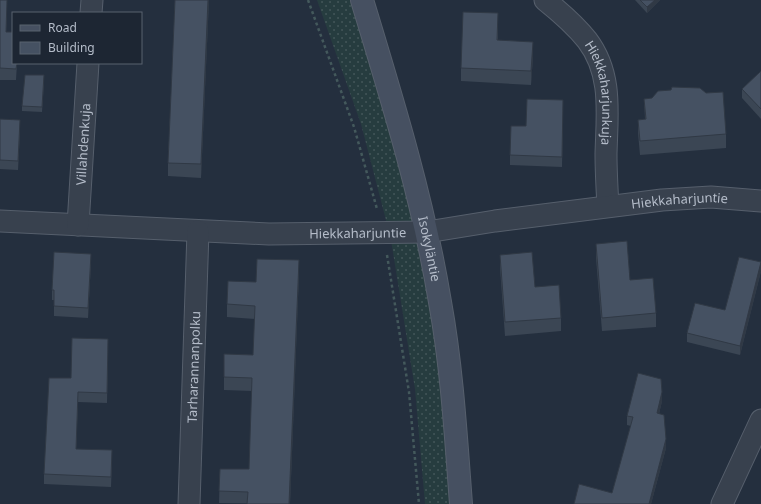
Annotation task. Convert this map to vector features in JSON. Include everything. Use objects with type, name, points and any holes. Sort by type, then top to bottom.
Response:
[{"type":"street","points":[[91,12],[92,0]]},
{"type":"street","name":"Isokyläntie","points":[[362,0],[395,108],[426,232],[441,303],[461,504]]},
{"type":"street","name":"Hiekkaharjunkuja","points":[[545,0],[563,15],[587,41],[601,65],[607,87],[608,117],[606,155],[608,206]]},
{"type":"street","name":"Villahdenkuja","points":[[78,225],[88,64]]},
{"type":"street","name":"Hiekkaharjuntie","points":[[0,221],[269,234],[426,232],[495,221],[662,200],[711,197],[761,201]]},
{"type":"street","name":"Tarharannanpolku","points":[[189,504],[198,231]]},
{"type":"street","points":[[722,504],[761,420]]},
{"type":"green space","points":[[317,0],[350,0],[385,110],[416,223],[387,224],[361,124]]},
{"type":"green space","points":[[391,240],[418,240],[435,339],[452,504],[425,504],[415,389]]},
{"type":"building","points":[[0,0],[7,0],[6,32],[12,32],[12,64],[17,64],[16,69],[0,68]]},
{"type":"building","points":[[175,0],[208,0],[201,164],[168,163]]},
{"type":"building","points":[[640,0],[655,0],[647,7]]},
{"type":"building","points":[[463,12],[498,13],[497,40],[533,42],[531,71],[461,68]]},
{"type":"building","points":[[761,71],[761,109],[742,89]]},
{"type":"building","points":[[25,75],[44,75],[42,107],[22,106]]},
{"type":"building","points":[[672,87],[700,88],[706,93],[723,92],[726,134],[640,141],[638,120],[646,119],[644,99],[652,98],[658,91],[671,90]]},
{"type":"building","points":[[527,99],[563,100],[562,157],[510,155],[511,126],[526,126]]},
{"type":"building","points":[[0,119],[20,120],[18,161],[0,160]]},
{"type":"building","points":[[627,241],[630,280],[653,278],[656,313],[602,318],[596,244]]},
{"type":"building","points":[[54,252],[91,254],[88,308],[54,306],[54,290],[52,290]]},
{"type":"building","points":[[532,252],[535,287],[559,285],[561,318],[505,322],[500,255]]},
{"type":"building","points":[[739,257],[761,262],[740,346],[687,333],[695,303],[725,310]]},
{"type":"building","points":[[257,259],[299,260],[289,504],[247,504],[248,492],[219,491],[220,469],[249,469],[252,378],[224,377],[224,354],[253,355],[255,306],[227,304],[228,281],[256,282]]},
{"type":"building","points":[[72,338],[108,339],[107,393],[78,392],[76,449],[112,450],[111,477],[44,474],[49,378],[71,378]]},
{"type":"building","points":[[638,373],[661,379],[662,392],[657,413],[664,415],[666,439],[649,504],[574,504],[579,484],[612,493],[633,417],[627,416]]}]
